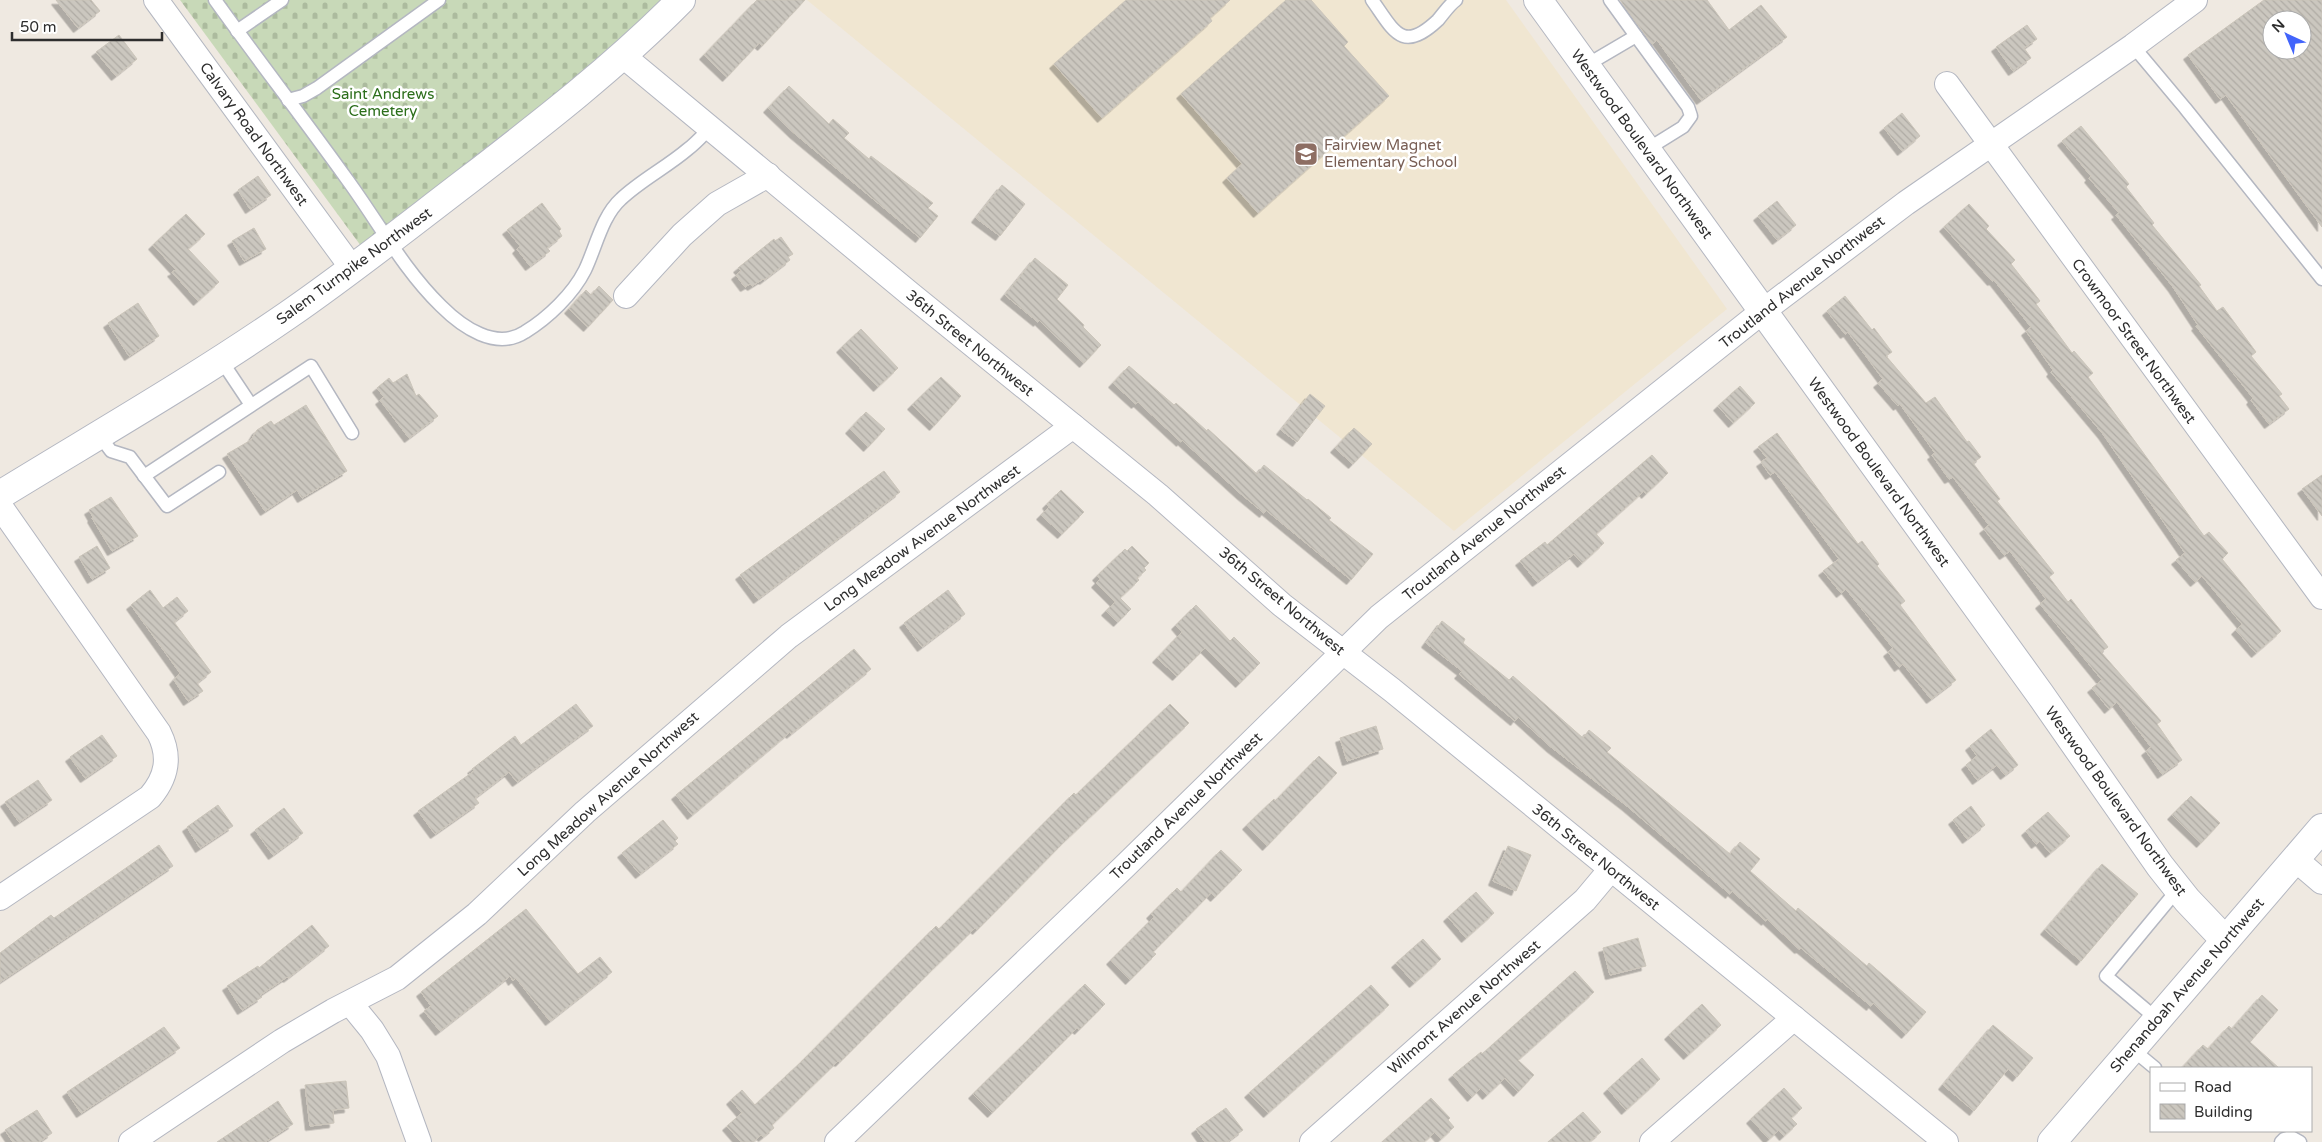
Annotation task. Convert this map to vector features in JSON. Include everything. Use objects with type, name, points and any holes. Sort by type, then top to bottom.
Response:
[{"type":"street","name":"Calvary Road Northwest","points":[[156,0],[352,268]]},
{"type":"street","name":"Westwood Boulevard Northwest","points":[[1538,0],[2178,889],[2224,940]]},
{"type":"street","name":"Troutland Avenue Northwest","points":[[848,1139],[1343,652],[1394,605],[1763,311],[1906,203],[2133,46],[2195,0]]},
{"type":"street","name":"Salem Turnpike Northwest","points":[[0,495],[221,360],[288,315],[515,144],[622,55],[670,4]]},
{"type":"street","name":"36th Street Northwest","points":[[622,55],[1158,495],[1282,605],[1343,652],[1946,1142]]},
{"type":"street","name":"Crowmoor Street Northwest","points":[[1947,84],[2322,597]]},
{"type":"street","points":[[626,296],[682,235],[717,204],[768,175]]},
{"type":"street","name":"Long Meadow Avenue Northwest","points":[[131,1142],[282,1041],[398,978],[477,914],[585,812],[789,636],[1073,426]]},
{"type":"street","points":[[0,506],[161,739],[167,759],[166,772],[160,786],[150,797],[0,898]]},
{"type":"street","name":"Shenandoah Avenue Northwest","points":[[2052,1142],[2322,828]]},
{"type":"street","points":[[2295,859],[2322,882]]},
{"type":"street","name":"Wilmont Avenue Northwest","points":[[1312,1142],[1585,900],[1611,869]]},
{"type":"street","points":[[350,1004],[372,1030],[388,1056],[419,1142]]},
{"type":"street","points":[[1652,1142],[1794,1018]]},
{"type":"lane","points":[[215,0],[413,274],[441,307],[459,322],[484,336],[498,340],[511,339],[525,333],[559,305],[585,271],[610,212],[620,199],[690,148],[710,128]]},
{"type":"lane","points":[[237,31],[282,0]]},
{"type":"lane","points":[[288,100],[303,96],[317,88],[439,0]]},
{"type":"lane","points":[[1372,0],[1397,33],[1402,37],[1412,38],[1437,20],[1453,1]]},
{"type":"lane","points":[[1610,0],[1688,107],[1691,116],[1683,127],[1646,150]]},
{"type":"lane","points":[[1585,66],[1636,36]]},
{"type":"lane","points":[[2133,46],[2322,279]]},
{"type":"lane","points":[[221,360],[251,405]]},
{"type":"lane","points":[[144,476],[311,366],[352,432]]},
{"type":"lane","points":[[99,435],[111,451],[130,457],[167,506],[219,472]]},
{"type":"lane","points":[[2157,1019],[2106,976],[2178,889]]},
{"type":"lane","points":[[2132,1049],[2153,1067]]},
{"type":"lane","points":[[2281,1142],[2291,1137],[2300,1142]]},
{"type":"shaded area","name":"Fairview Magnet Elementary School","points":[[807,0],[1506,0],[1727,309],[1454,531]]},
{"type":"green space","name":"Saint Andrews Cemetery","points":[[180,0],[663,0],[581,75],[451,180],[361,246]]},
{"type":"building","points":[[56,0],[91,0],[100,11],[78,28]]},
{"type":"building","points":[[757,0],[805,0],[762,46],[759,43],[727,77],[704,55]]},
{"type":"building","points":[[1126,0],[1230,0],[1210,18],[1212,21],[1102,118],[1054,64]]},
{"type":"building","points":[[1286,0],[1311,0],[1348,42],[1344,46],[1389,96],[1258,213],[1227,178],[1242,164],[1181,94]]},
{"type":"building","points":[[1620,0],[1707,0],[1729,30],[1761,5],[1787,37],[1701,100],[1657,40],[1652,44]]},
{"type":"building","points":[[2264,0],[2322,0],[2322,227],[2226,95],[2220,99],[2188,55]]},
{"type":"building","points":[[2027,25],[2037,39],[2024,48],[2031,58],[2013,71],[1996,47]]},
{"type":"building","points":[[119,35],[137,59],[116,76],[96,52]]},
{"type":"building","points":[[789,86],[829,124],[833,119],[849,133],[844,138],[869,159],[871,156],[933,203],[928,208],[938,216],[920,238],[794,133],[768,108]]},
{"type":"building","points":[[1902,113],[1920,136],[1902,151],[1884,128]]},
{"type":"building","points":[[2081,126],[2129,184],[2126,187],[2154,223],[2152,225],[2201,285],[2199,286],[2217,311],[2223,307],[2256,352],[2251,356],[2282,394],[2279,396],[2289,409],[2269,424],[2251,400],[2253,398],[2196,326],[2198,325],[2173,287],[2116,215],[2119,213],[2089,178],[2091,176],[2062,141]]},
{"type":"building","points":[[258,176],[271,195],[250,209],[238,190]]},
{"type":"building","points":[[1002,185],[1025,204],[1000,236],[976,218]]},
{"type":"building","points":[[1777,201],[1796,225],[1777,240],[1758,216]]},
{"type":"building","points":[[542,203],[561,229],[559,231],[562,236],[547,248],[550,251],[530,266],[517,249],[520,246],[507,230]]},
{"type":"building","points":[[1969,204],[1989,226],[1986,229],[2015,260],[2011,264],[2040,301],[2036,304],[2072,353],[2074,351],[2093,373],[2088,377],[2204,536],[2209,532],[2228,553],[2222,559],[2281,631],[2256,653],[2236,630],[2242,624],[2202,576],[2195,582],[2176,560],[2185,553],[2103,434],[2051,372],[2053,370],[2026,331],[2031,327],[1994,280],[1992,281],[1944,227]]},
{"type":"building","points":[[186,214],[205,234],[188,249],[219,282],[198,301],[172,272],[176,270],[153,245]]},
{"type":"building","points":[[254,228],[266,249],[244,261],[232,241]]},
{"type":"building","points":[[781,237],[793,254],[788,257],[790,260],[764,280],[745,287],[736,275],[741,271],[738,268],[774,239],[775,241]]},
{"type":"building","points":[[1035,258],[1068,285],[1057,299],[1084,325],[1083,327],[1101,345],[1084,363],[1039,320],[1038,322],[1005,295]]},
{"type":"building","points":[[599,286],[613,300],[588,327],[569,309],[586,290],[591,295]]},
{"type":"building","points":[[1845,296],[1872,330],[1874,328],[1892,352],[1886,356],[1926,403],[1935,397],[1967,442],[1969,441],[1981,457],[1973,463],[2000,499],[1997,501],[2054,573],[2049,577],[2068,602],[2071,599],[2108,647],[2101,652],[2161,721],[2157,724],[2182,760],[2162,774],[2146,751],[2151,747],[2117,702],[2109,709],[2092,688],[2102,680],[2040,604],[2046,599],[2010,551],[2004,555],[1984,529],[1989,525],[1953,477],[1949,479],[1932,455],[1935,453],[1900,404],[1898,406],[1878,383],[1883,379],[1848,332],[1845,334],[1827,311]]},
{"type":"building","points":[[138,303],[159,336],[129,356],[108,323]]},
{"type":"building","points":[[861,329],[898,368],[878,387],[841,348]]},
{"type":"building","points":[[1129,366],[1174,405],[1176,403],[1207,431],[1208,429],[1257,474],[1264,465],[1373,554],[1351,580],[1266,510],[1264,513],[1241,494],[1182,440],[1181,442],[1138,402],[1136,404],[1113,383]]},
{"type":"building","points":[[407,374],[416,396],[419,394],[438,416],[409,438],[380,400],[384,397],[377,388],[389,378],[393,383]]},
{"type":"building","points":[[941,377],[961,396],[934,426],[912,405]]},
{"type":"building","points":[[1740,386],[1755,403],[1733,423],[1718,406]]},
{"type":"building","points":[[1310,394],[1325,406],[1297,442],[1281,430]]},
{"type":"building","points":[[306,405],[347,471],[302,498],[297,490],[265,511],[227,454],[251,440],[257,430],[271,421],[274,425]]},
{"type":"building","points":[[866,412],[885,429],[868,447],[850,429]]},
{"type":"building","points":[[1354,428],[1372,444],[1353,464],[1335,448]]},
{"type":"building","points":[[1777,433],[1858,544],[1862,541],[1879,564],[1877,566],[1905,601],[1900,605],[1956,680],[1931,699],[1903,664],[1899,667],[1888,652],[1893,648],[1846,589],[1841,593],[1823,571],[1839,559],[1775,472],[1770,475],[1761,462],[1767,458],[1758,447]]},
{"type":"building","points":[[1652,455],[1668,473],[1646,494],[1644,491],[1596,534],[1604,543],[1582,563],[1574,554],[1537,582],[1520,561],[1545,542],[1547,545]]},
{"type":"building","points":[[884,471],[900,492],[758,599],[740,575]]},
{"type":"building","points":[[2322,475],[2322,516],[2302,489]]},
{"type":"building","points":[[1061,490],[1084,512],[1062,534],[1041,515],[1049,507],[1047,504]]},
{"type":"building","points":[[111,497],[138,536],[112,551],[89,510]]},
{"type":"building","points":[[97,546],[110,568],[92,579],[79,557]]},
{"type":"building","points":[[1132,546],[1149,563],[1144,568],[1146,570],[1137,578],[1139,580],[1120,598],[1131,609],[1118,622],[1106,611],[1115,602],[1096,583],[1100,579],[1097,576],[1125,549],[1127,551]]},
{"type":"building","points":[[150,590],[163,608],[177,597],[188,611],[174,622],[211,672],[197,683],[203,691],[188,701],[174,680],[180,673],[131,605]]},
{"type":"building","points":[[948,590],[965,614],[922,647],[904,623]]},
{"type":"building","points":[[1196,605],[1230,641],[1234,637],[1260,663],[1240,683],[1205,648],[1177,676],[1157,658],[1182,632],[1176,625]]},
{"type":"building","points":[[1442,621],[1465,639],[1463,643],[1509,680],[1513,676],[1583,738],[1589,730],[1611,748],[1607,752],[1730,854],[1740,842],[1760,859],[1750,871],[1796,911],[1798,908],[1867,966],[1869,963],[1926,1012],[1906,1034],[1873,1003],[1871,1006],[1801,948],[1799,949],[1767,919],[1766,921],[1732,891],[1730,894],[1627,806],[1551,747],[1518,717],[1515,721],[1459,674],[1462,671],[1426,643]]},
{"type":"building","points":[[854,649],[871,669],[791,734],[790,732],[692,815],[676,795]]},
{"type":"building","points":[[576,704],[593,726],[517,782],[509,772],[475,798],[479,803],[435,834],[418,811],[474,771],[472,769],[515,736],[521,745]]},
{"type":"building","points":[[1170,704],[1189,723],[1067,839],[977,930],[975,928],[840,1062],[838,1061],[772,1125],[774,1128],[753,1142],[741,1142],[727,1126],[742,1113],[731,1100],[742,1090],[755,1105],[800,1063],[936,926],[939,929],[1074,793],[1076,795]]},
{"type":"building","points":[[1376,726],[1383,749],[1347,761],[1340,738]]},
{"type":"building","points":[[1991,729],[2018,765],[2005,775],[1997,765],[1977,780],[1966,765],[1977,756],[1970,746]]},
{"type":"building","points":[[102,735],[117,756],[85,778],[70,757]]},
{"type":"building","points":[[1319,756],[1337,773],[1267,846],[1247,825],[1274,799],[1275,801]]},
{"type":"building","points":[[38,780],[52,800],[19,822],[5,802]]},
{"type":"building","points":[[2191,796],[2220,823],[2201,843],[2172,815]]},
{"type":"building","points":[[218,805],[233,826],[200,848],[187,827]]},
{"type":"building","points":[[1971,806],[1985,825],[1967,839],[1953,820]]},
{"type":"building","points":[[284,808],[303,833],[273,855],[255,830]]},
{"type":"building","points":[[2048,812],[2070,836],[2050,853],[2040,841],[2036,844],[2026,831]]},
{"type":"building","points":[[663,820],[678,838],[675,841],[678,844],[640,874],[622,853]]},
{"type":"building","points":[[159,845],[173,866],[0,982],[0,953],[51,915],[54,918]]},
{"type":"building","points":[[1508,846],[1531,855],[1516,891],[1493,881]]},
{"type":"building","points":[[1221,850],[1242,870],[1215,897],[1211,893],[1153,952],[1156,954],[1130,980],[1111,960],[1154,917],[1151,914],[1177,888],[1181,892]]},
{"type":"building","points":[[2102,864],[2138,894],[2081,961],[2045,930]]},
{"type":"building","points":[[1476,892],[1494,913],[1466,938],[1448,917]]},
{"type":"building","points":[[526,909],[578,974],[600,957],[612,972],[550,1021],[516,978],[513,981],[510,976],[440,1031],[424,1011],[431,1006],[421,992]]},
{"type":"building","points":[[312,925],[329,946],[242,1010],[227,986],[258,966],[259,968]]},
{"type":"building","points":[[1638,938],[1646,966],[1610,975],[1603,948]]},
{"type":"building","points":[[1423,939],[1441,959],[1414,983],[1396,963]]},
{"type":"building","points":[[1575,971],[1594,992],[1518,1060],[1534,1075],[1518,1092],[1505,1078],[1487,1095],[1481,1088],[1472,1097],[1453,1075],[1481,1052],[1482,1054]]},
{"type":"building","points":[[1085,984],[1105,1004],[1079,1030],[1077,1028],[992,1113],[973,1094]]},
{"type":"building","points":[[1371,985],[1389,1005],[1268,1113],[1249,1093]]},
{"type":"building","points":[[2262,995],[2278,1010],[2250,1042],[2278,1067],[2183,1067],[2203,1045],[2208,1049],[2229,1026],[2232,1029]]},
{"type":"building","points":[[1702,1004],[1721,1025],[1688,1055],[1669,1035]]},
{"type":"building","points":[[1993,1025],[2033,1058],[2017,1077],[2008,1069],[1974,1111],[1943,1085]]},
{"type":"building","points":[[164,1027],[180,1048],[81,1113],[67,1092]]},
{"type":"building","points":[[1642,1058],[1660,1079],[1626,1110],[1608,1089]]},
{"type":"building","points":[[346,1081],[349,1108],[333,1110],[334,1123],[310,1126],[305,1085]]},
{"type":"building","points":[[1784,1088],[1802,1108],[1791,1118],[1797,1124],[1784,1136],[1779,1130],[1769,1139],[1751,1119]]},
{"type":"building","points":[[1431,1098],[1450,1118],[1448,1120],[1454,1127],[1441,1139],[1435,1132],[1424,1142],[1382,1142]]},
{"type":"building","points":[[278,1101],[293,1124],[265,1142],[217,1142]]},
{"type":"building","points":[[1226,1108],[1243,1130],[1227,1142],[1205,1142],[1196,1129]]},
{"type":"building","points":[[37,1110],[52,1133],[39,1142],[13,1142],[5,1130]]},
{"type":"building","points":[[1583,1112],[1601,1132],[1589,1142],[1548,1142]]},
{"type":"place","name":"Fairview Magnet Elementary School","points":[[1306,154]]}]
